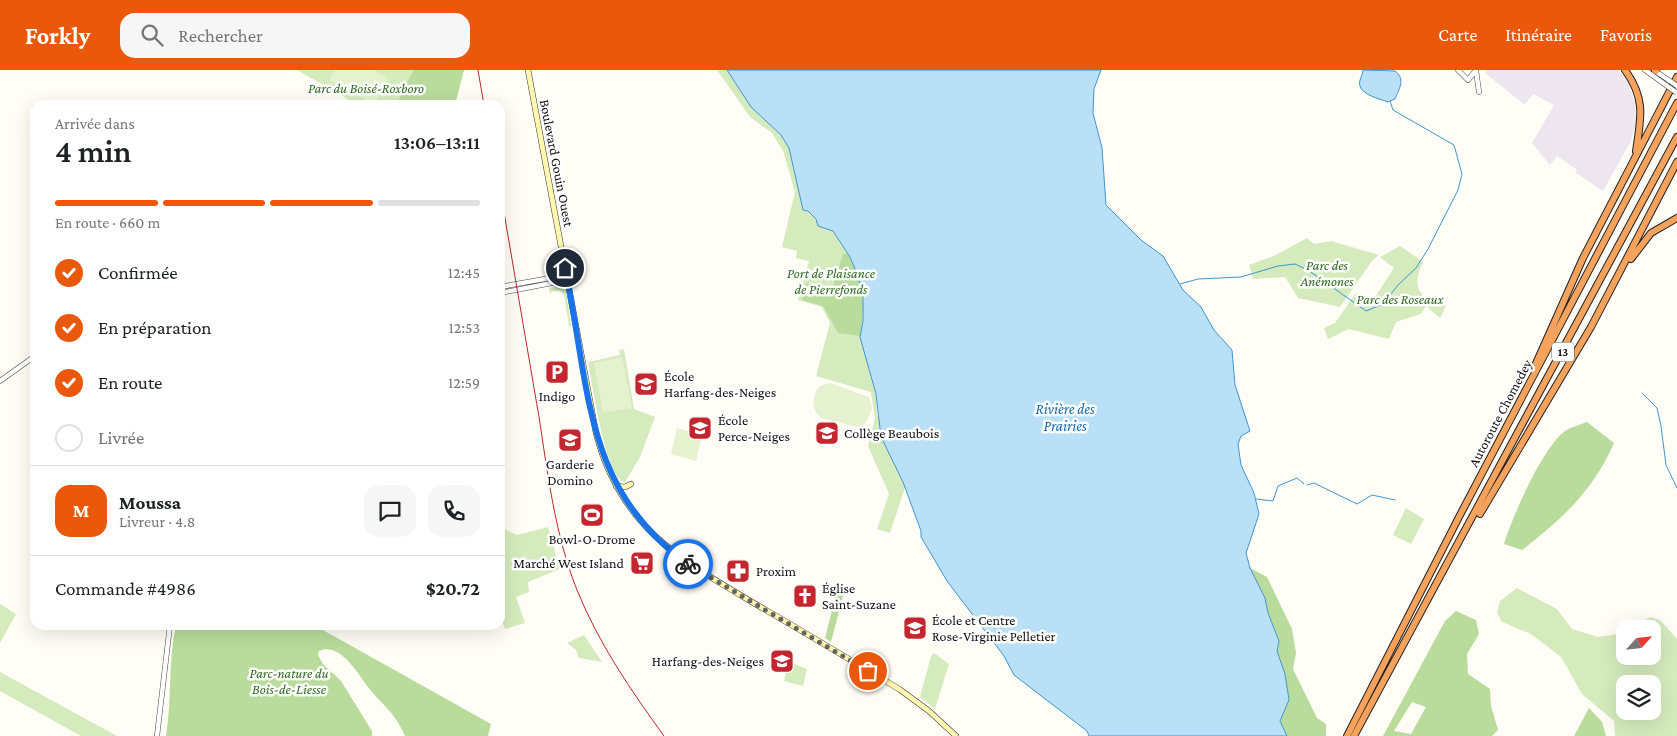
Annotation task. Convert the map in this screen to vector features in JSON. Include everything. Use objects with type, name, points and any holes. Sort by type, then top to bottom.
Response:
[{"type":"highway","points":[[1625,70],[1636,88],[1641,108],[1641,128],[1635,157]]},
{"type":"highway","points":[[1522,396],[1583,258],[1677,78]]},
{"type":"highway","name":"Autoroute Chomedey","points":[[1347,736],[1522,396],[1677,103]]},
{"type":"highway","name":"Autoroute Chomedey","points":[[1354,736],[1677,137]]},
{"type":"highway","points":[[1447,566],[1513,461],[1620,274],[1677,162]]},
{"type":"highway","points":[[1620,274],[1651,233],[1664,223],[1677,218]]},
{"type":"main road","name":"Boulevard Gouin Ouest","points":[[528,70],[596,430],[603,457],[616,486],[644,525],[681,559],[714,581],[902,691],[931,712],[956,736]]},
{"type":"main road","points":[[616,486],[625,487],[631,484]]},
{"type":"street","points":[[1458,70],[1468,80],[1476,70]]},
{"type":"street","points":[[1476,70],[1479,92]]},
{"type":"street","points":[[1645,70],[1677,86]]},
{"type":"street","points":[[1655,70],[1677,93]]},
{"type":"street","points":[[505,286],[567,278]]},
{"type":"street","points":[[505,292],[567,278]]},
{"type":"street","points":[[0,381],[30,360]]},
{"type":"street","points":[[157,736],[169,630]]},
{"type":"shaded area","points":[[1487,70],[1619,70],[1628,82],[1635,104],[1636,123],[1630,143],[1603,191],[1576,173],[1577,170],[1557,156],[1550,165],[1532,143],[1554,105],[1533,94],[1525,105],[1485,73]]},
{"type":"green space","name":"Parc du Boisé-Roxboro","points":[[297,70],[413,70],[398,100],[349,100]]},
{"type":"green space","points":[[335,70],[373,70],[388,78],[377,100],[365,100],[329,80]]},
{"type":"green space","points":[[413,70],[464,70],[456,100],[398,100]]},
{"type":"green space","name":"Port de Plaisance de Pierrefonds","points":[[717,70],[727,70],[751,107],[781,135],[789,148],[803,210],[815,218],[818,226],[833,231],[850,257],[863,296],[860,337],[876,394],[877,413],[905,488],[890,533],[877,529],[889,494],[868,446],[875,419],[871,392],[816,376],[830,323],[822,307],[798,300],[809,261],[796,258],[797,251],[782,247],[795,192],[783,151],[772,133],[750,117]]},
{"type":"green space","name":"Parc des Anémones","points":[[1307,238],[1314,244],[1331,241],[1379,255],[1372,261],[1340,307],[1298,298],[1285,277],[1253,279],[1249,265],[1274,256]]},
{"type":"green space","name":"Parc des Roseaux","points":[[1400,246],[1423,262],[1417,279],[1418,286],[1424,296],[1446,306],[1440,318],[1426,306],[1421,314],[1396,322],[1389,339],[1349,329],[1328,339],[1324,328],[1335,323],[1356,293],[1373,300],[1394,268],[1380,257]]},
{"type":"green space","points":[[847,253],[857,272],[862,293],[863,314],[860,336],[838,333],[823,306],[802,300],[807,283],[828,291],[832,289],[843,254]]},
{"type":"green space","points":[[562,286],[566,290],[571,326],[569,326],[564,295],[560,290],[550,294],[549,288]]},
{"type":"green space","points":[[624,349],[634,409],[655,417],[640,457],[625,482],[618,477],[606,449],[588,362],[620,355],[619,350]]},
{"type":"green space","points":[[622,357],[632,408],[603,413],[594,363]]},
{"type":"green space","points":[[830,383],[869,397],[872,408],[866,423],[857,427],[821,418],[814,407],[815,394],[820,386]]},
{"type":"green space","points":[[1587,422],[1614,443],[1596,476],[1563,515],[1522,550],[1504,544],[1529,483],[1547,452],[1556,439],[1565,431]]},
{"type":"green space","points":[[677,428],[702,435],[696,461],[671,454]]},
{"type":"green space","points":[[1406,508],[1424,519],[1411,544],[1393,535]]},
{"type":"green space","points":[[548,527],[560,569],[528,582],[529,592],[516,597],[525,623],[505,629],[505,529],[517,535]]},
{"type":"green space","points":[[1250,568],[1267,577],[1292,629],[1296,653],[1293,669],[1317,718],[1326,724],[1326,736],[1287,736],[1280,721],[1289,700],[1285,674],[1277,651],[1279,641],[1268,613],[1265,598]]},
{"type":"green space","points":[[839,583],[846,585],[831,642],[825,638]]},
{"type":"green space","points":[[1517,588],[1557,609],[1572,629],[1598,637],[1616,634],[1616,665],[1661,665],[1661,621],[1677,639],[1677,736],[1615,736],[1614,721],[1582,694],[1561,657],[1531,634],[1502,622],[1497,613],[1500,601]]},
{"type":"green space","points":[[0,604],[16,614],[0,643]]},
{"type":"green space","points":[[1456,611],[1476,620],[1479,634],[1467,654],[1468,674],[1490,689],[1491,706],[1498,730],[1492,736],[1383,736],[1445,621]],"holes":[[[1412,702],[1426,707],[1411,734],[1394,731]]]},
{"type":"green space","points":[[1650,617],[1660,620],[1645,620]]},
{"type":"green space","name":"Parc-nature du Bois-de-Liesse","points":[[175,630],[323,630],[491,724],[488,736],[405,736],[392,715],[348,660],[327,649],[319,651],[318,655],[323,664],[341,681],[372,731],[372,736],[166,736]]},
{"type":"green space","points":[[584,635],[602,662],[579,658],[576,650],[567,643]]},
{"type":"green space","points":[[934,653],[949,664],[935,709],[920,697],[931,656]]},
{"type":"green space","points":[[789,662],[807,669],[803,686],[784,681]]},
{"type":"green space","points":[[0,672],[117,736],[81,736],[0,691]]},
{"type":"green space","points":[[1589,708],[1602,722],[1606,736],[1574,736]]},
{"type":"water","name":"Rivière des Prairies","points":[[727,70],[1101,70],[1094,89],[1093,113],[1102,148],[1106,205],[1141,240],[1163,256],[1183,290],[1201,307],[1214,330],[1232,350],[1235,385],[1250,431],[1241,436],[1238,444],[1241,465],[1254,493],[1259,514],[1246,553],[1250,568],[1265,598],[1268,613],[1279,641],[1277,651],[1285,674],[1289,700],[1280,721],[1287,736],[1089,736],[1087,731],[1014,675],[1004,656],[947,581],[921,537],[921,531],[903,482],[881,437],[876,394],[860,337],[863,321],[863,297],[858,276],[850,257],[833,231],[818,226],[816,219],[808,211],[803,210],[789,148],[781,135],[751,107]]},
{"type":"water","points":[[1363,70],[1395,71],[1401,81],[1395,99],[1388,102],[1364,92],[1360,84]]},
{"type":"waterway","points":[[1180,284],[1198,279],[1241,277],[1278,266],[1295,264],[1308,270],[1366,311],[1383,304],[1398,285],[1416,268],[1428,249],[1458,190],[1462,174],[1454,145],[1393,110],[1390,101]]},
{"type":"waterway","points":[[1642,393],[1657,408],[1666,465],[1677,488]]},
{"type":"waterway","points":[[1256,499],[1273,501],[1278,486],[1297,478],[1304,484]]},
{"type":"waterway","points":[[1307,485],[1314,483],[1357,504],[1372,495],[1395,500]]},
{"type":"tram line","points":[[478,70],[483,100]]},
{"type":"tram line","points":[[505,218],[549,483],[569,569],[586,610],[605,648],[664,736]]},
{"type":"way so far","points":[[688,564],[868,671]]},
{"type":"place","name":"Indigo","points":[[557,372]]},
{"type":"place","name":"École Harfang-des-Neiges","points":[[646,384]]},
{"type":"place","name":"École Perce-Neiges","points":[[700,428]]},
{"type":"place","name":"Collège Beaubois","points":[[827,433]]},
{"type":"place","name":"Garderie Domino","points":[[570,440]]},
{"type":"place","name":"Bowl-O-Drome","points":[[592,515]]},
{"type":"place","name":"Marché West Island","points":[[642,563]]},
{"type":"place","name":"Proxim","points":[[738,571]]},
{"type":"place","name":"Église Saint-Suzane","points":[[805,596]]},
{"type":"place","name":"École et Centre Rose-Virginie Pelletier","points":[[915,628]]},
{"type":"place","name":"Harfang-des-Neiges","points":[[782,661]]},
{"type":"route","points":[[565,268],[594,425],[607,466],[616,486],[638,519],[664,546],[688,564]]}]
